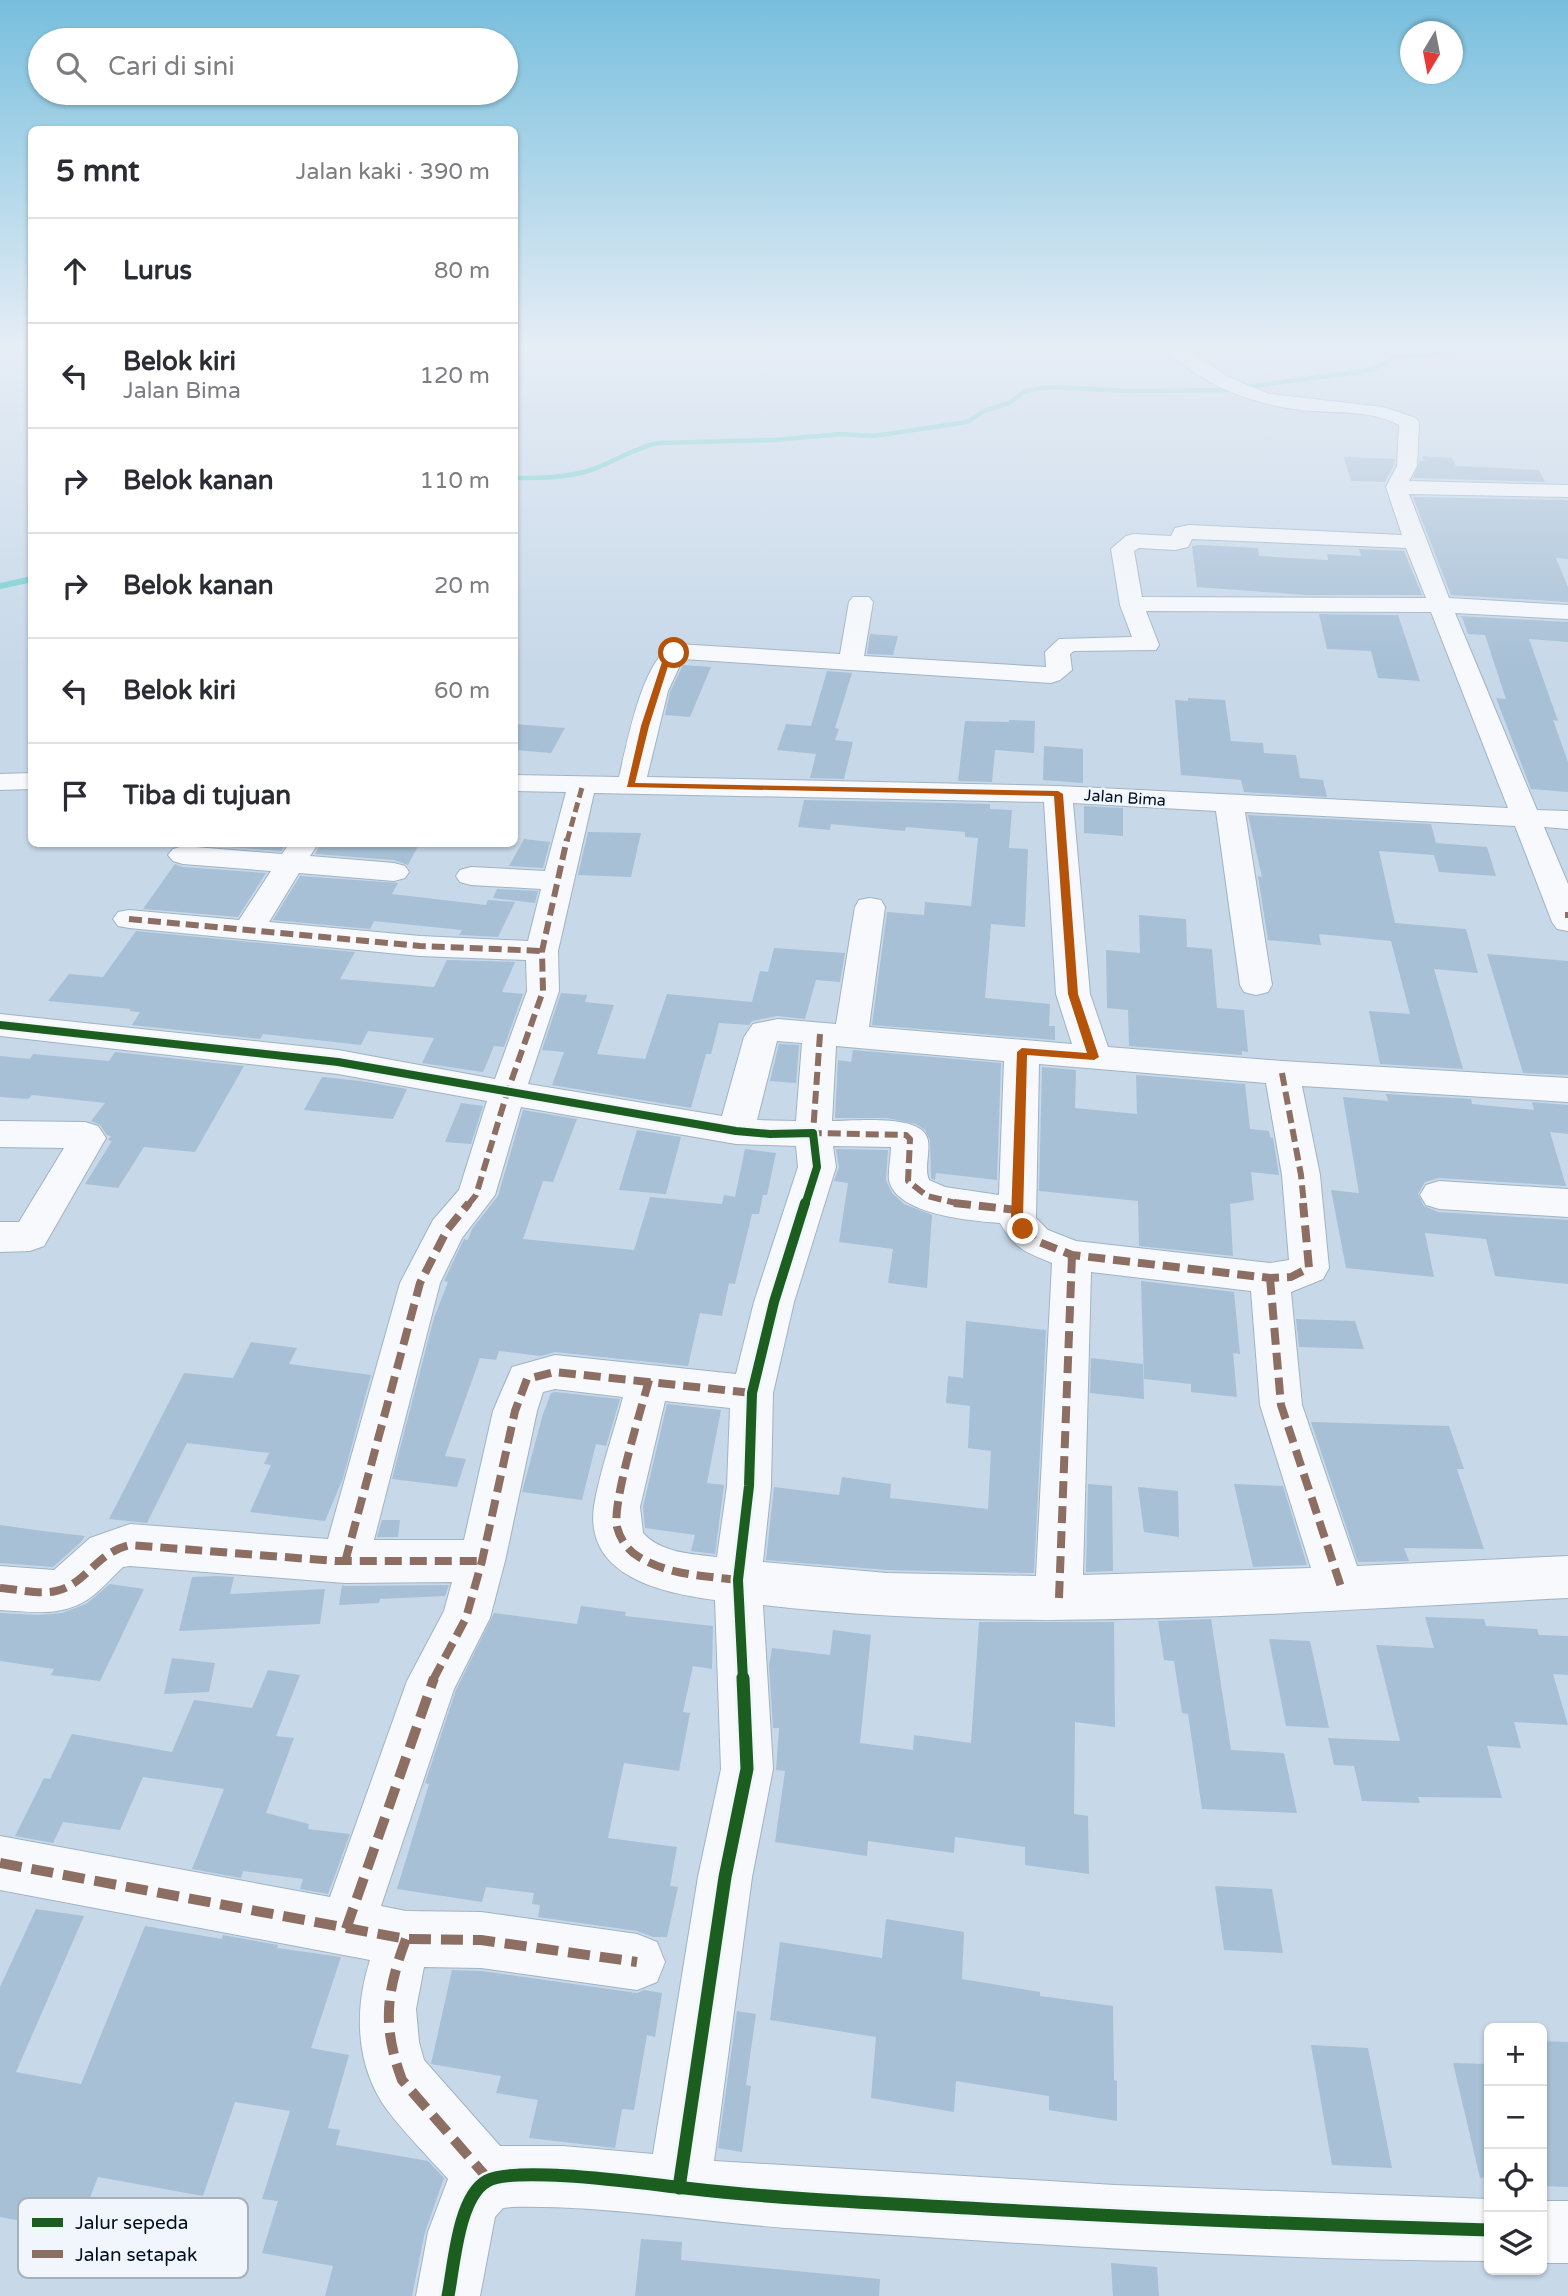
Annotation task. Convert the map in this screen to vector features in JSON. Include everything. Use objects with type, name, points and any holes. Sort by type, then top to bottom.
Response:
[{"type":"street","points":[[1407,451],[1407,466],[1396,487],[1415,542],[1567,917]]},
{"type":"street","points":[[1396,487],[1568,491]]},
{"type":"street","points":[[631,785],[645,726],[667,659],[675,652],[1051,675],[1059,670],[1057,652],[1068,644],[1147,645],[1132,605],[1122,557],[1122,549],[1129,542],[1178,542],[1182,534],[1189,532],[1415,542]]},
{"type":"street","points":[[851,662],[861,601]]},
{"type":"street","points":[[1132,605],[1217,602],[1442,605],[1568,612]]},
{"type":"street","points":[[0,782],[28,781]]},
{"type":"street","name":"Jalan Bima","points":[[518,783],[1058,794],[1568,820]]},
{"type":"street","points":[[345,1562],[419,1283],[447,1230],[476,1195],[507,1093],[543,991],[542,951],[573,814],[583,784]]},
{"type":"street","points":[[1058,794],[1073,994],[1094,1057]]},
{"type":"street","points":[[1230,804],[1256,985]]},
{"type":"street","points":[[248,930],[297,854]]},
{"type":"street","points":[[183,855],[297,854],[394,872]]},
{"type":"street","points":[[679,2188],[725,1878],[747,1769],[738,1580],[749,1486],[752,1393],[774,1302],[817,1167],[813,1133],[835,1035],[870,907]]},
{"type":"street","points":[[129,919],[420,946],[542,951]]},
{"type":"street","points":[[0,1025],[338,1062],[736,1131],[770,1134],[906,1135],[910,1139],[908,1181],[921,1193],[976,1207],[1017,1210]]},
{"type":"street","points":[[736,1131],[762,1035],[778,1030],[1282,1073],[1568,1090]]},
{"type":"street","points":[[1022,1052],[1017,1218],[1034,1240],[1072,1255],[1270,1278],[1291,1277],[1309,1268],[1301,1175],[1282,1073]]},
{"type":"street","points":[[0,1134],[85,1135],[88,1138],[30,1236],[0,1237]]},
{"type":"street","points":[[1439,1195],[1568,1203]]},
{"type":"street","points":[[1059,1598],[1072,1255]]},
{"type":"street","points":[[1270,1278],[1281,1405],[1341,1587]]},
{"type":"street","points":[[346,1928],[432,1681],[466,1618],[482,1561],[515,1411],[527,1379],[555,1371],[752,1393]]},
{"type":"street","points":[[649,1380],[617,1507],[617,1529],[625,1545],[636,1557],[676,1572],[868,1596],[1059,1598],[1215,1595],[1568,1577]]},
{"type":"street","points":[[0,1588],[56,1591],[85,1574],[106,1550],[130,1545],[345,1562],[482,1561]]},
{"type":"street","points":[[0,1863],[406,1940],[481,1940],[637,1962]]},
{"type":"street","points":[[406,1940],[387,1995],[386,2008],[396,2065],[402,2080],[489,2180]]},
{"type":"street","points":[[449,2296],[467,2207],[477,2188],[489,2180],[513,2176],[570,2176],[679,2188],[1009,2212],[1484,2230]]},
{"type":"street","points":[[1547,2232],[1568,2232]]},
{"type":"lane","points":[[471,876],[557,881]]},
{"type":"building","points":[[1422,456],[1452,458],[1456,466],[1539,470],[1545,482],[1413,478],[1420,461],[1424,461]]},
{"type":"building","points":[[1344,457],[1395,459],[1385,482],[1351,481]]},
{"type":"building","points":[[1413,497],[1568,500],[1568,559],[1556,558],[1568,587],[1568,602],[1451,595]]},
{"type":"building","points":[[1192,546],[1258,548],[1259,556],[1328,560],[1327,554],[1361,556],[1359,549],[1404,551],[1422,595],[1306,595],[1197,587]]},
{"type":"building","points":[[1319,614],[1398,615],[1420,681],[1378,678],[1371,651],[1327,649]]},
{"type":"building","points":[[1459,616],[1568,622],[1568,642],[1529,639],[1558,721],[1553,720],[1568,762],[1568,792],[1531,789],[1496,698],[1506,699],[1485,635],[1468,634],[1462,617]]},
{"type":"building","points":[[870,634],[898,636],[893,655],[867,654]]},
{"type":"building","points":[[683,665],[711,667],[690,717],[665,715],[670,692]]},
{"type":"building","points":[[827,671],[852,673],[835,728],[839,729],[835,740],[853,742],[844,779],[810,778],[816,754],[777,750],[786,724],[811,726]]},
{"type":"building","points":[[1188,698],[1225,700],[1231,741],[1263,743],[1264,753],[1296,755],[1300,778],[1323,780],[1327,797],[1244,792],[1241,780],[1181,775],[1175,700],[1188,701]]},
{"type":"building","points":[[965,721],[1035,721],[1034,753],[995,750],[992,782],[958,781]]},
{"type":"building","points":[[518,724],[565,728],[551,753],[518,750]]},
{"type":"building","points":[[1044,746],[1083,749],[1083,783],[1043,780]]},
{"type":"building","points":[[804,800],[990,804],[990,809],[1012,810],[1009,848],[1028,849],[1025,927],[991,924],[985,998],[1050,1004],[1049,1026],[1055,1026],[1055,1040],[872,1025],[887,912],[924,915],[925,902],[971,906],[978,838],[965,837],[965,832],[906,827],[905,831],[831,824],[830,830],[798,827]]},
{"type":"building","points":[[1084,806],[1123,808],[1123,836],[1084,833]]},
{"type":"building","points":[[1248,815],[1431,824],[1436,843],[1487,847],[1496,876],[1439,872],[1434,855],[1379,851],[1395,923],[1466,929],[1478,973],[1434,969],[1463,1069],[1380,1064],[1369,1011],[1410,1014],[1391,941],[1319,934],[1321,945],[1268,940],[1258,876],[1262,877]]},
{"type":"building","points":[[588,832],[641,833],[631,877],[578,875]]},
{"type":"building","points":[[524,839],[550,842],[543,868],[509,866]]},
{"type":"building","points":[[230,847],[284,847],[281,851]]},
{"type":"building","points":[[319,847],[417,847],[408,865],[394,860],[315,854]]},
{"type":"building","points":[[175,864],[183,867],[266,873],[238,917],[143,909]]},
{"type":"building","points":[[300,876],[398,883],[392,894],[486,905],[488,900],[515,902],[498,937],[459,935],[462,930],[374,921],[370,929],[273,920]]},
{"type":"building","points":[[497,889],[538,891],[535,903],[493,898]]},
{"type":"building","points":[[1139,915],[1186,919],[1187,947],[1212,949],[1217,1008],[1244,1010],[1248,1052],[1242,1051],[1242,1055],[1129,1046],[1128,1010],[1107,1008],[1106,950],[1140,953]]},
{"type":"building","points":[[136,931],[355,952],[340,979],[434,987],[447,960],[515,962],[502,992],[523,994],[504,1047],[494,1046],[483,1072],[422,1063],[434,1038],[368,1031],[361,1045],[263,1034],[260,1039],[132,1025],[140,1012],[48,1001],[69,974],[103,977]]},
{"type":"building","points":[[774,948],[845,953],[840,982],[816,980],[805,1019],[777,1016],[752,1021],[749,1025],[719,1023],[711,1054],[706,1054],[691,1108],[552,1085],[564,1052],[542,1050],[561,993],[587,995],[585,1002],[614,1005],[597,1054],[645,1059],[667,994],[752,1002],[760,971],[768,972]]},
{"type":"building","points":[[1487,954],[1568,961],[1568,1075],[1523,1073]]},
{"type":"building","points":[[779,1044],[799,1045],[796,1083],[770,1081]]},
{"type":"building","points":[[853,1050],[1001,1063],[997,1180],[936,1173],[935,1180],[931,1178],[930,1140],[925,1130],[916,1124],[887,1118],[835,1118],[838,1060],[851,1062]]},
{"type":"building","points":[[115,1052],[244,1066],[195,1152],[144,1147],[118,1188],[85,1184],[112,1141],[108,1140],[111,1136],[107,1135],[100,1125],[91,1121],[105,1103],[32,1095],[28,1099],[0,1097],[0,1056],[30,1059],[33,1054],[109,1061]]},
{"type":"building","points":[[1042,1067],[1076,1070],[1075,1108],[1137,1114],[1136,1075],[1245,1084],[1250,1129],[1269,1131],[1270,1137],[1273,1138],[1279,1175],[1251,1172],[1254,1200],[1230,1204],[1233,1256],[1139,1246],[1138,1201],[1039,1191]]},
{"type":"building","points":[[322,1077],[407,1089],[393,1119],[304,1110]]},
{"type":"building","points":[[1386,1094],[1471,1099],[1472,1104],[1534,1110],[1532,1102],[1568,1105],[1568,1134],[1550,1132],[1566,1186],[1439,1178],[1425,1182],[1418,1194],[1424,1206],[1438,1212],[1568,1220],[1568,1284],[1495,1276],[1486,1239],[1425,1233],[1434,1277],[1346,1268],[1331,1190],[1359,1193],[1343,1097],[1388,1101]]},
{"type":"building","points":[[461,1103],[483,1106],[471,1144],[445,1142]]},
{"type":"building","points":[[523,1110],[577,1119],[553,1182],[543,1181],[523,1239],[634,1250],[650,1197],[722,1204],[724,1195],[735,1197],[745,1149],[776,1153],[767,1195],[763,1195],[759,1214],[752,1214],[735,1284],[729,1283],[722,1316],[700,1313],[688,1366],[555,1352],[541,1356],[499,1351],[496,1360],[480,1358],[445,1456],[466,1459],[457,1487],[392,1479],[434,1318],[448,1282],[444,1281],[464,1239],[468,1240],[472,1229],[498,1196]]},
{"type":"building","points":[[637,1130],[681,1137],[666,1194],[619,1190]]},
{"type":"building","points":[[836,1149],[888,1150],[886,1180],[892,1193],[904,1204],[932,1215],[927,1288],[888,1283],[893,1249],[839,1242],[848,1183],[834,1181],[839,1167]]},
{"type":"building","points":[[1141,1281],[1234,1292],[1240,1354],[1233,1353],[1237,1397],[1191,1392],[1191,1384],[1144,1379]]},
{"type":"building","points":[[1296,1319],[1355,1321],[1364,1349],[1299,1347]]},
{"type":"building","points":[[966,1321],[1046,1330],[1034,1573],[887,1570],[766,1560],[774,1487],[839,1495],[842,1477],[891,1484],[890,1498],[988,1509],[991,1451],[968,1448],[970,1406],[946,1403],[948,1376],[963,1378]]},
{"type":"building","points":[[251,1342],[297,1348],[289,1364],[371,1375],[343,1478],[325,1521],[250,1512],[271,1465],[264,1464],[269,1453],[187,1443],[147,1523],[109,1519],[184,1373],[233,1378]]},
{"type":"building","points":[[1091,1358],[1143,1364],[1144,1399],[1090,1393]]},
{"type":"building","points":[[551,1393],[620,1399],[606,1446],[596,1444],[582,1500],[522,1492],[543,1414]]},
{"type":"building","points":[[667,1404],[721,1410],[707,1483],[724,1485],[715,1554],[691,1551],[695,1535],[645,1528],[643,1507]]},
{"type":"building","points":[[1311,1422],[1449,1426],[1464,1469],[1457,1469],[1484,1549],[1404,1548],[1409,1561],[1358,1562]]},
{"type":"building","points":[[1088,1484],[1112,1486],[1113,1571],[1086,1572]]},
{"type":"building","points":[[1234,1484],[1283,1486],[1307,1565],[1253,1567]]},
{"type":"building","points":[[1138,1487],[1178,1491],[1179,1537],[1144,1532]]},
{"type":"building","points":[[382,1520],[400,1520],[398,1537],[377,1537]]},
{"type":"building","points":[[0,1525],[85,1536],[53,1567],[0,1563]]},
{"type":"building","points":[[192,1577],[234,1577],[230,1594],[325,1589],[320,1624],[179,1631]]},
{"type":"building","points":[[110,1584],[144,1589],[100,1681],[51,1675],[54,1669],[0,1661],[0,1613],[62,1613],[86,1604]]},
{"type":"building","points":[[342,1585],[449,1585],[445,1596],[380,1599],[379,1603],[339,1605]]},
{"type":"building","points":[[581,1606],[626,1612],[625,1616],[713,1626],[712,1669],[693,1666],[683,1712],[690,1713],[679,1771],[624,1763],[608,1838],[677,1847],[670,1886],[678,1887],[667,1937],[653,1937],[637,1931],[538,1917],[540,1905],[532,1904],[534,1893],[486,1887],[482,1902],[397,1889],[429,1784],[425,1783],[456,1690],[494,1613],[577,1624]]},
{"type":"building","points":[[1425,1617],[1484,1619],[1486,1626],[1537,1629],[1539,1635],[1568,1636],[1568,1675],[1553,1674],[1568,1725],[1514,1722],[1521,1748],[1487,1746],[1502,1798],[1418,1797],[1420,1803],[1362,1801],[1354,1766],[1334,1765],[1328,1738],[1400,1741],[1376,1645],[1434,1648]]},
{"type":"building","points":[[1211,1619],[1231,1750],[1284,1753],[1297,1813],[1202,1809],[1188,1714],[1182,1713],[1174,1661],[1164,1660],[1158,1621]]},
{"type":"building","points":[[979,1622],[1114,1622],[1115,1727],[1075,1722],[1074,1814],[1088,1816],[1089,1874],[1025,1865],[1025,1847],[955,1837],[954,1853],[868,1841],[867,1856],[775,1842],[785,1771],[776,1770],[779,1728],[773,1728],[769,1665],[772,1648],[830,1655],[833,1630],[871,1635],[860,1743],[913,1750],[914,1735],[971,1743]]},
{"type":"building","points":[[1269,1639],[1310,1641],[1329,1728],[1286,1726]]},
{"type":"building","points":[[172,1658],[215,1663],[209,1692],[164,1694]]},
{"type":"building","points":[[268,1670],[300,1675],[276,1736],[294,1738],[266,1813],[309,1824],[308,1829],[350,1834],[328,1894],[300,1889],[303,1879],[243,1871],[241,1878],[192,1869],[224,1789],[143,1777],[120,1830],[63,1822],[53,1843],[15,1836],[44,1778],[50,1779],[72,1734],[172,1752],[194,1700],[252,1708]]},
{"type":"building","points":[[1215,1886],[1272,1889],[1283,1953],[1224,1950]]},
{"type":"building","points":[[36,1909],[84,1916],[16,2072],[81,2084],[145,1926],[222,1939],[223,1935],[278,1945],[277,1948],[341,1957],[311,2048],[349,2055],[328,2128],[340,2130],[336,2145],[428,2161],[444,2178],[425,2232],[412,2296],[325,2296],[333,2266],[262,2253],[278,2201],[262,2199],[290,2111],[235,2102],[203,2196],[98,2177],[90,2198],[18,2198],[18,2220],[0,2217],[0,1987]]},
{"type":"building","points":[[886,1919],[964,1932],[962,1979],[1040,1992],[1040,1996],[1113,2006],[1117,2121],[1049,2110],[1049,2096],[956,2081],[954,2112],[871,2098],[876,2037],[770,2020],[780,1942],[882,1958]]},
{"type":"building","points":[[452,1970],[481,1971],[637,1993],[644,1990],[662,1993],[655,2037],[647,2035],[634,2110],[622,2109],[615,2148],[529,2138],[538,2100],[496,2093],[501,2076],[431,2064]]},
{"type":"building","points":[[737,2011],[756,2014],[746,2085],[751,2086],[742,2152],[718,2148]]},
{"type":"building","points":[[1547,2041],[1568,2042],[1568,2187],[1547,2186]]},
{"type":"building","points":[[1311,2045],[1368,2048],[1392,2168],[1332,2165]]},
{"type":"building","points":[[1453,2063],[1484,2064],[1484,2178],[1480,2178]]},
{"type":"building","points":[[641,2239],[682,2242],[681,2260],[880,2279],[879,2296],[635,2296]]},
{"type":"building","points":[[1111,2263],[1157,2267],[1159,2296],[1113,2296]]},
{"type":"waterway","points":[[518,478],[582,473],[634,451]]},
{"type":"waterway","points":[[0,586],[28,580]]},
{"type":"marked path","points":[[345,1562],[420,1283],[447,1230],[476,1195],[507,1093],[543,991],[542,951],[573,814],[583,784]]},
{"type":"marked path","points":[[1058,794],[1073,994],[1094,1057]]},
{"type":"marked path","points":[[129,919],[420,946],[542,951]]},
{"type":"marked path","points":[[820,1034],[813,1133],[906,1135],[910,1139],[908,1181],[916,1189],[942,1201],[974,1207],[1017,1210]]},
{"type":"marked path","points":[[1022,1052],[1017,1218],[1034,1240],[1072,1255],[1270,1278],[1291,1277],[1309,1268],[1301,1175],[1282,1073]]},
{"type":"marked path","points":[[1059,1598],[1072,1255]]},
{"type":"marked path","points":[[1270,1278],[1281,1405],[1341,1587]]},
{"type":"marked path","points":[[346,1929],[432,1681],[466,1618],[482,1561],[515,1411],[527,1379],[555,1372],[752,1393]]},
{"type":"marked path","points":[[649,1380],[617,1507],[618,1530],[625,1545],[636,1556],[651,1564],[687,1574],[738,1580]]},
{"type":"marked path","points":[[0,1588],[56,1591],[77,1581],[107,1553],[130,1545],[335,1561],[482,1561]]},
{"type":"marked path","points":[[0,1863],[406,1939],[481,1940],[637,1962]]},
{"type":"marked path","points":[[406,1939],[389,1993],[388,2025],[395,2060],[402,2080],[489,2180]]},
{"type":"cycle path","points":[[0,1025],[338,1062],[736,1131],[770,1134],[813,1133],[817,1167],[774,1302],[752,1393],[749,1486],[738,1580],[747,1769],[725,1877],[679,2188]]},
{"type":"cycle path","points":[[448,2296],[460,2232],[470,2200],[487,2181],[512,2176],[588,2178],[741,2194],[1021,2211],[1484,2230]]},
{"type":"route","points":[[674,653],[667,659],[645,726],[631,785],[1058,794],[1073,994],[1094,1057],[1022,1052],[1017,1218],[1023,1229]]}]
